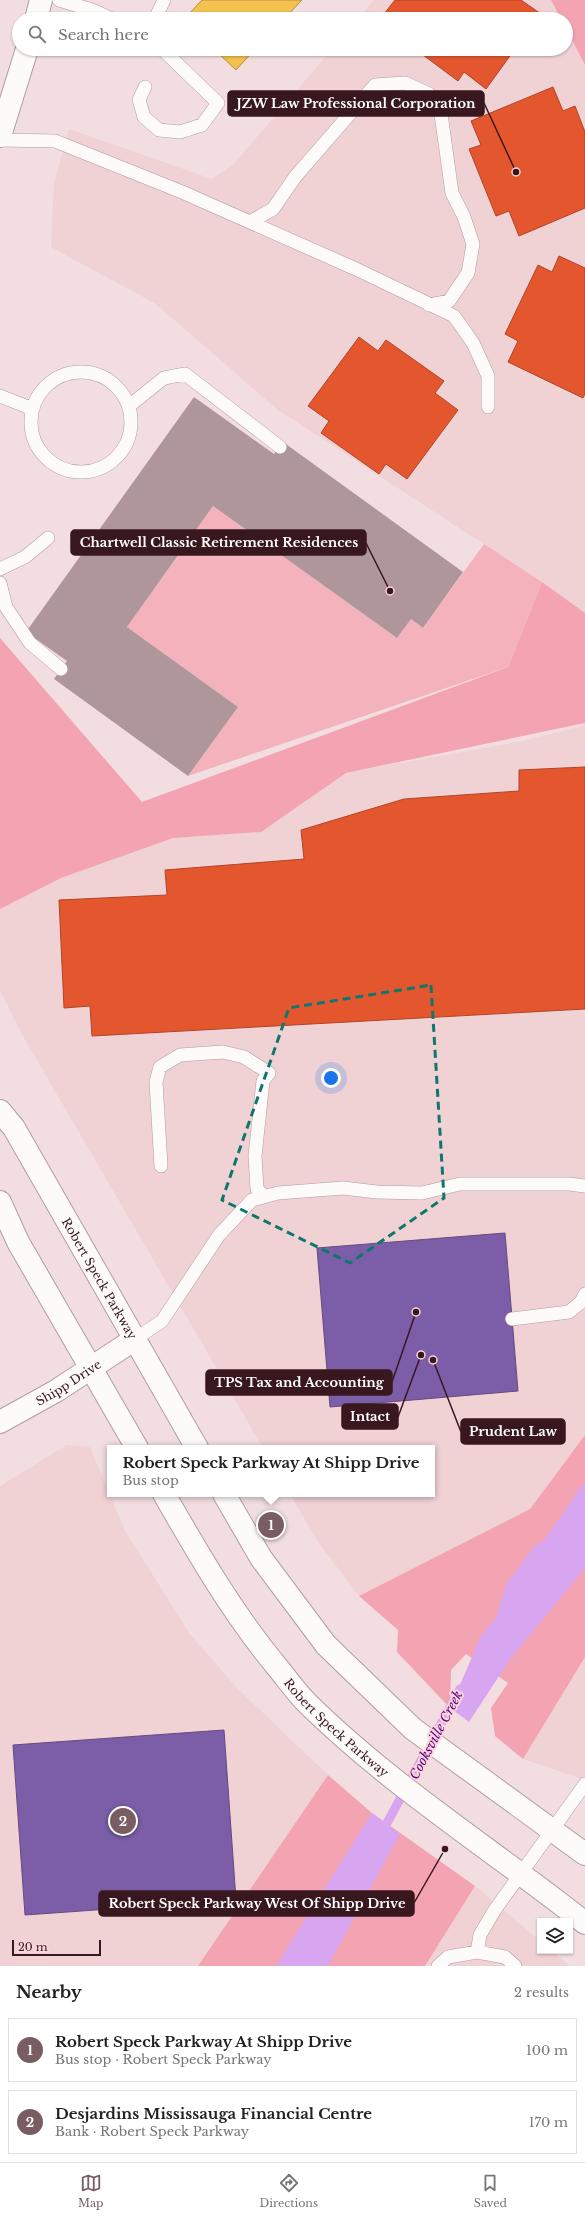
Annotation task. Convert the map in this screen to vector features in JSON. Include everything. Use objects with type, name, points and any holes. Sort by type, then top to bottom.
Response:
[{"type":"street","points":[[38,12],[41,0]]},
{"type":"street","points":[[0,136],[24,56]]},
{"type":"street","name":"Robert Speck Parkway","points":[[0,1111],[14,1128],[195,1445]]},
{"type":"street","points":[[0,1202],[18,1242],[135,1445]]},
{"type":"street","name":"Shipp Drive","points":[[0,1422],[56,1391],[135,1339]]},
{"type":"street","name":"Robert Speck Parkway","points":[[166,1497],[213,1579],[251,1636],[306,1702],[390,1776],[521,1873],[585,1923]]},
{"type":"street","points":[[226,1497],[261,1558],[326,1645],[413,1729],[585,1854]]},
{"type":"lane","points":[[59,0],[96,12]]},
{"type":"lane","points":[[159,12],[164,0]]},
{"type":"lane","points":[[144,87],[139,100],[144,117],[159,130],[180,132],[202,125],[218,103],[169,56]]},
{"type":"lane","points":[[250,222],[273,209],[295,177],[375,85],[405,83],[429,94],[440,107],[452,193],[464,217],[473,244],[468,273],[449,301],[429,304]]},
{"type":"lane","points":[[0,140],[55,141],[182,192],[454,316],[473,343],[488,376],[488,407]]},
{"type":"lane","points":[[78,371],[88,372],[105,377],[120,389],[129,406],[131,428],[122,453],[101,469],[75,472],[57,466],[43,454],[33,438],[31,420],[33,409],[42,390],[57,377],[78,371]]},
{"type":"lane","points":[[129,406],[164,378],[185,374],[280,446]]},
{"type":"lane","points":[[0,396],[33,409]]},
{"type":"lane","points":[[0,569],[25,557],[48,538]]},
{"type":"lane","points":[[0,582],[6,607],[30,643],[61,669]]},
{"type":"lane","points":[[161,1166],[156,1082],[160,1067],[180,1055],[223,1052],[244,1057],[269,1073],[263,1081],[255,1156],[257,1188],[264,1196]]},
{"type":"lane","points":[[135,1339],[162,1321],[219,1235],[252,1200],[278,1193],[343,1188],[377,1192],[422,1193],[460,1184],[569,1184],[585,1186]]},
{"type":"lane","points":[[512,1319],[569,1312],[581,1302],[585,1294]]},
{"type":"lane","points":[[477,1952],[480,1934],[521,1873],[585,1784]]},
{"type":"lane","points":[[438,1966],[448,1957],[477,1952],[505,1957],[515,1966]]},
{"type":"highlighted area","points":[[431,985],[444,1198],[350,1263],[222,1200],[289,1008]]},
{"type":"shaded area","points":[[374,0],[551,0],[557,12],[364,12]]},
{"type":"shaded area","points":[[551,0],[585,0],[585,65],[573,42],[573,12],[557,12]]},
{"type":"shaded area","points":[[573,42],[585,65],[585,613],[542,582],[278,410],[156,304],[51,247],[54,183],[69,129],[212,179],[233,165],[326,56],[573,56]]},
{"type":"shaded area","points":[[213,506],[397,638],[411,619],[423,628],[484,544],[542,582],[508,667],[188,776],[238,707],[127,627]]},
{"type":"shaded area","points":[[542,582],[585,613],[585,723],[346,773],[261,832],[173,838],[61,878],[0,909],[0,638],[142,802],[508,667]]},
{"type":"shaded area","points":[[585,725],[585,1435],[530,1509],[359,1596],[318,1542],[292,1497],[435,1497],[435,1445],[261,1445],[20,1031],[0,990],[0,909],[61,878],[173,838],[261,832],[346,773],[522,741]]},
{"type":"shaded area","points":[[585,1435],[585,1657],[523,1759],[495,1736],[491,1708],[508,1683],[466,1654],[451,1670],[450,1708],[397,1652],[398,1630],[359,1596],[530,1509]]},
{"type":"shaded area","points":[[67,1445],[90,1447],[107,1488],[107,1497],[111,1497],[125,1531],[190,1634],[236,1687],[328,1775],[198,1966],[0,1966],[0,1486]]},
{"type":"shaded area","points":[[583,1484],[585,1484],[585,1568],[511,1658],[469,1722],[450,1708],[481,1636],[496,1618],[506,1585],[536,1544],[543,1542]]},
{"type":"shaded area","points":[[585,1657],[585,1780],[523,1759]]},
{"type":"shaded area","points":[[328,1775],[372,1813],[475,1886],[425,1966],[198,1966]]},
{"type":"shaded area","points":[[372,1813],[400,1834],[328,1966],[276,1966]]},
{"type":"shaded area","points":[[475,1886],[537,1938],[537,1954],[556,1954],[570,1966],[425,1966]]},
{"type":"building: Homes","points":[[202,0],[302,0],[291,12],[191,12]]},
{"type":"building: Homes","points":[[221,56],[249,56],[236,70]]},
{"type":"building: Shops","points":[[395,0],[521,0],[538,12],[386,12]]},
{"type":"building: Shops","points":[[424,56],[510,56],[486,89],[464,72],[458,81]]},
{"type":"building: Shops","points":[[553,87],[563,111],[575,106],[585,132],[585,208],[519,236],[509,211],[496,216],[469,149],[481,145],[471,121]]},
{"type":"building: Shops","points":[[559,256],[585,268],[585,394],[583,398],[508,362],[518,341],[505,334],[538,265],[552,272]]},
{"type":"building: Shops","points":[[359,337],[378,351],[386,340],[444,381],[435,393],[458,410],[407,479],[386,464],[379,474],[321,433],[329,421],[308,406]]},
{"type":"building: Shops","points":[[585,767],[585,1009],[92,1036],[90,1006],[64,1008],[59,900],[167,895],[165,870],[304,859],[301,830],[404,799],[519,791],[519,770]]},
{"type":"building: Offices","points":[[505,1233],[518,1391],[330,1407],[317,1248]]},
{"type":"building: Offices","points":[[224,1730],[236,1900],[25,1915],[13,1745]]},
{"type":"building: Other","points":[[194,397],[274,454],[283,442],[463,572],[423,628],[411,619],[397,638],[213,506],[127,627],[238,707],[188,776],[54,679],[67,661],[26,632]]},
{"type":"waterway","name":"Cooksville Creek","points":[[381,1834],[460,1689]]},
{"type":"place","name":"JZW Law Professional Corporation","points":[[516,172]]},
{"type":"place","name":"Chartwell Classic Retirement Residences","points":[[390,591]]},
{"type":"place","name":"TPS Tax and Accounting","points":[[416,1312]]},
{"type":"place","name":"Intact","points":[[421,1355]]},
{"type":"place","name":"Prudent Law","points":[[433,1360]]},
{"type":"place","name":"Robert Speck Parkway At Shipp Drive","points":[[271,1525]]},
{"type":"place","name":"Desjardins Mississauga Financial Centre","points":[[123,1821]]},
{"type":"place","name":"Robert Speck Parkway West Of Shipp Drive","points":[[445,1849]]}]
